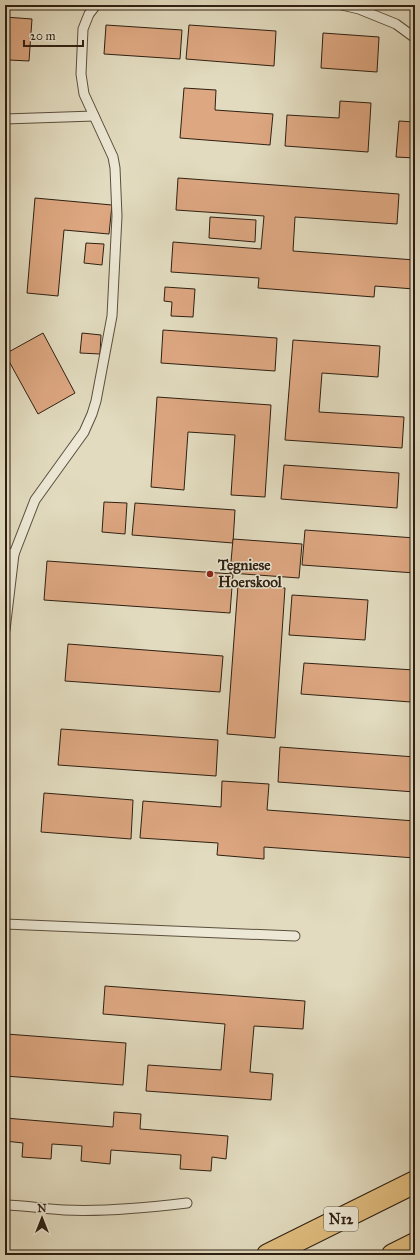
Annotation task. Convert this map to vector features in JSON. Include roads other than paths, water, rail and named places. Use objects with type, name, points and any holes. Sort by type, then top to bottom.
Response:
[{"type":"highway","name":"N12","points":[[268,1255],[415,1182]]},
{"type":"highway","points":[[393,1255],[415,1244]]},
{"type":"lane","points":[[5,630],[9,554],[35,500],[84,432],[92,414],[96,401],[112,316],[117,216],[115,168],[109,147],[84,94],[81,74],[83,29],[89,14],[96,5]]},
{"type":"lane","points":[[342,5],[359,9],[396,24],[415,38]]},
{"type":"lane","points":[[5,119],[94,116]]},
{"type":"lane","points":[[5,924],[295,936]]},
{"type":"lane","points":[[5,1205],[20,1205],[62,1210],[96,1211],[151,1208],[187,1203]]},
{"type":"place","name":"Tegniese Hoerskool","points":[[210,574]]}]
